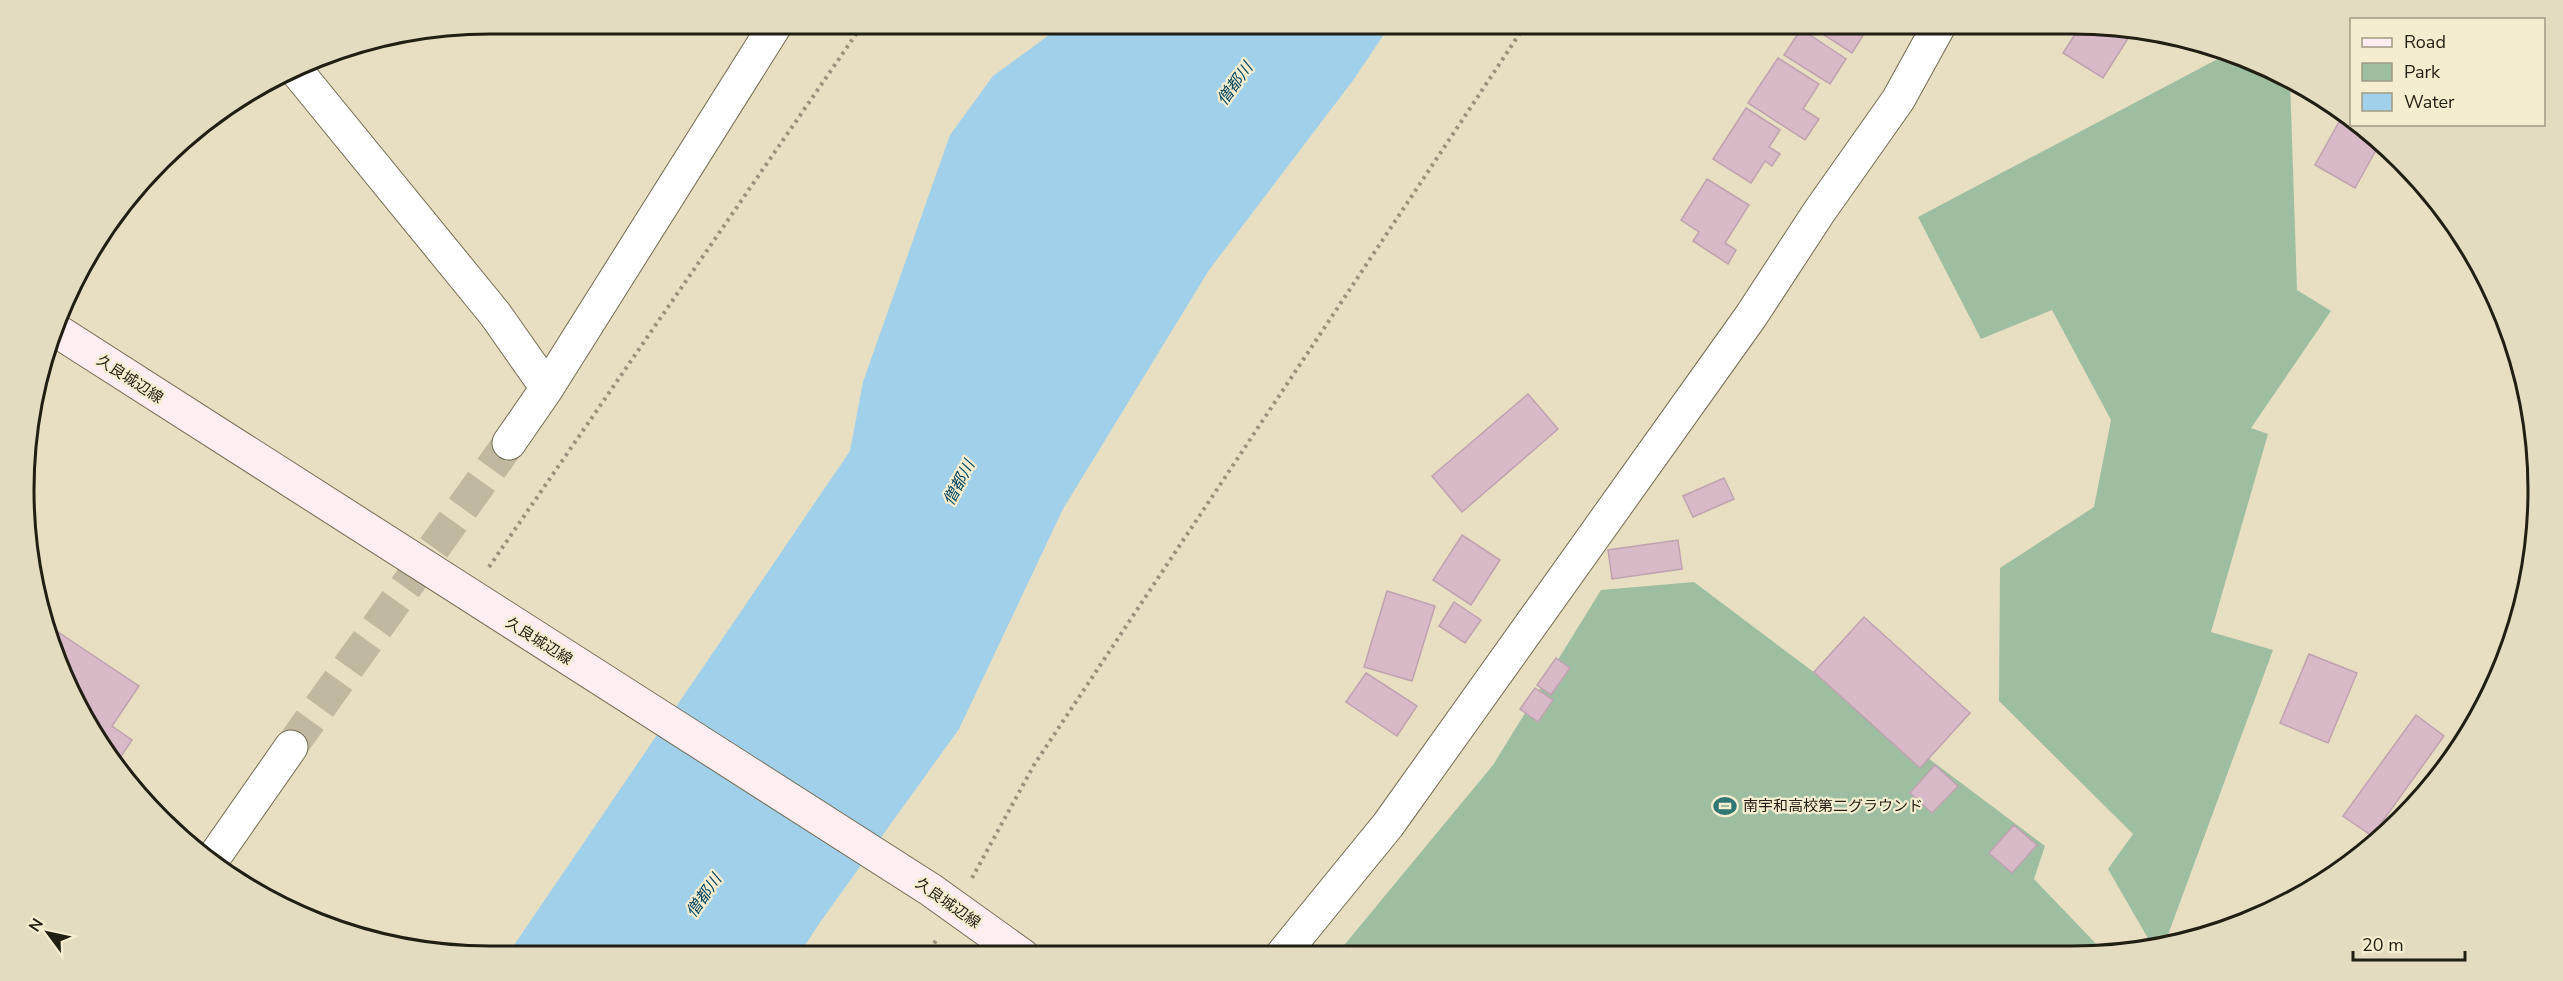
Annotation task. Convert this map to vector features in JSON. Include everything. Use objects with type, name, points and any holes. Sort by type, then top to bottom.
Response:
[{"type":"main road","name":"久良城辺線","points":[[62,335],[943,899],[1009,946]]},
{"type":"street","points":[[509,443],[547,388],[770,34]]},
{"type":"street","points":[[1289,946],[1388,825],[1744,326],[1819,212],[1898,100],[1934,34]]},
{"type":"street","points":[[301,76],[495,314],[547,388]]},
{"type":"street","points":[[216,854],[291,747]]},
{"type":"path","points":[[468,596],[856,34]]},
{"type":"path","points":[[929,946],[943,899],[1519,34]]},
{"type":"green space","points":[[2218,59],[2247,69],[2290,90],[2297,290],[2331,311],[2251,428],[2268,434],[2211,632],[2273,650],[2167,937],[2149,940],[2108,869],[2133,834],[1999,701],[2000,568],[2094,507],[2111,420],[2052,310],[1981,339],[1918,217]]},
{"type":"green space","name":"南宇和高校第二グラウンド","points":[[1694,582],[2045,846],[2034,879],[2098,946],[1343,946],[1493,765],[1601,590]]},
{"type":"water","name":"僧都川","points":[[1050,34],[1384,34],[1354,79],[1209,270],[1063,509],[959,729],[805,946],[513,946],[850,451],[863,382],[950,135],[993,76]]},
{"type":"building","points":[[1798,34],[1808,34],[1846,59],[1830,84],[1784,55]]},
{"type":"building","points":[[1823,34],[1864,34],[1852,53]]},
{"type":"building","points":[[2075,34],[2128,38],[2103,78],[2063,53]]},
{"type":"building","points":[[1778,58],[1819,84],[1803,109],[1819,119],[1805,140],[1748,103]]},
{"type":"building","points":[[1746,108],[1780,130],[1769,147],[1780,154],[1772,166],[1765,161],[1751,183],[1713,159]]},
{"type":"building","points":[[2339,121],[2376,151],[2355,188],[2315,165]]},
{"type":"building","points":[[1707,179],[1749,205],[1725,243],[1736,250],[1728,264],[1693,241],[1699,232],[1681,220]]},
{"type":"building","points":[[1528,394],[1558,429],[1462,512],[1432,476]]},
{"type":"building","points":[[1724,478],[1734,499],[1693,517],[1683,496]]},
{"type":"building","points":[[1462,535],[1500,560],[1471,605],[1433,580]]},
{"type":"building","points":[[1678,540],[1682,569],[1612,579],[1608,550]]},
{"type":"building","points":[[1387,591],[1435,606],[1412,681],[1364,667]]},
{"type":"building","points":[[1454,602],[1481,620],[1465,643],[1439,626]]},
{"type":"building","points":[[1864,617],[1970,713],[1920,768],[1814,672]]},
{"type":"building","points":[[57,631],[139,686],[112,726],[132,740],[121,757],[82,692],[69,665]]},
{"type":"building","points":[[2309,654],[2357,673],[2328,743],[2280,723]]},
{"type":"building","points":[[1556,658],[1570,668],[1551,695],[1537,685]]},
{"type":"building","points":[[1366,673],[1417,706],[1397,736],[1346,702]]},
{"type":"building","points":[[1535,688],[1553,700],[1538,722],[1520,709]]},
{"type":"building","points":[[2416,715],[2444,736],[2371,835],[2343,816]]},
{"type":"building","points":[[1935,765],[1958,786],[1932,813],[1910,793]]},
{"type":"building","points":[[2014,825],[2037,845],[2012,873],[1989,853]]},
{"type":"tunnel","points":[[291,747],[509,443]]},
{"type":"place","name":"南宇和高校第二グラウンド","points":[[1725,806]]}]
